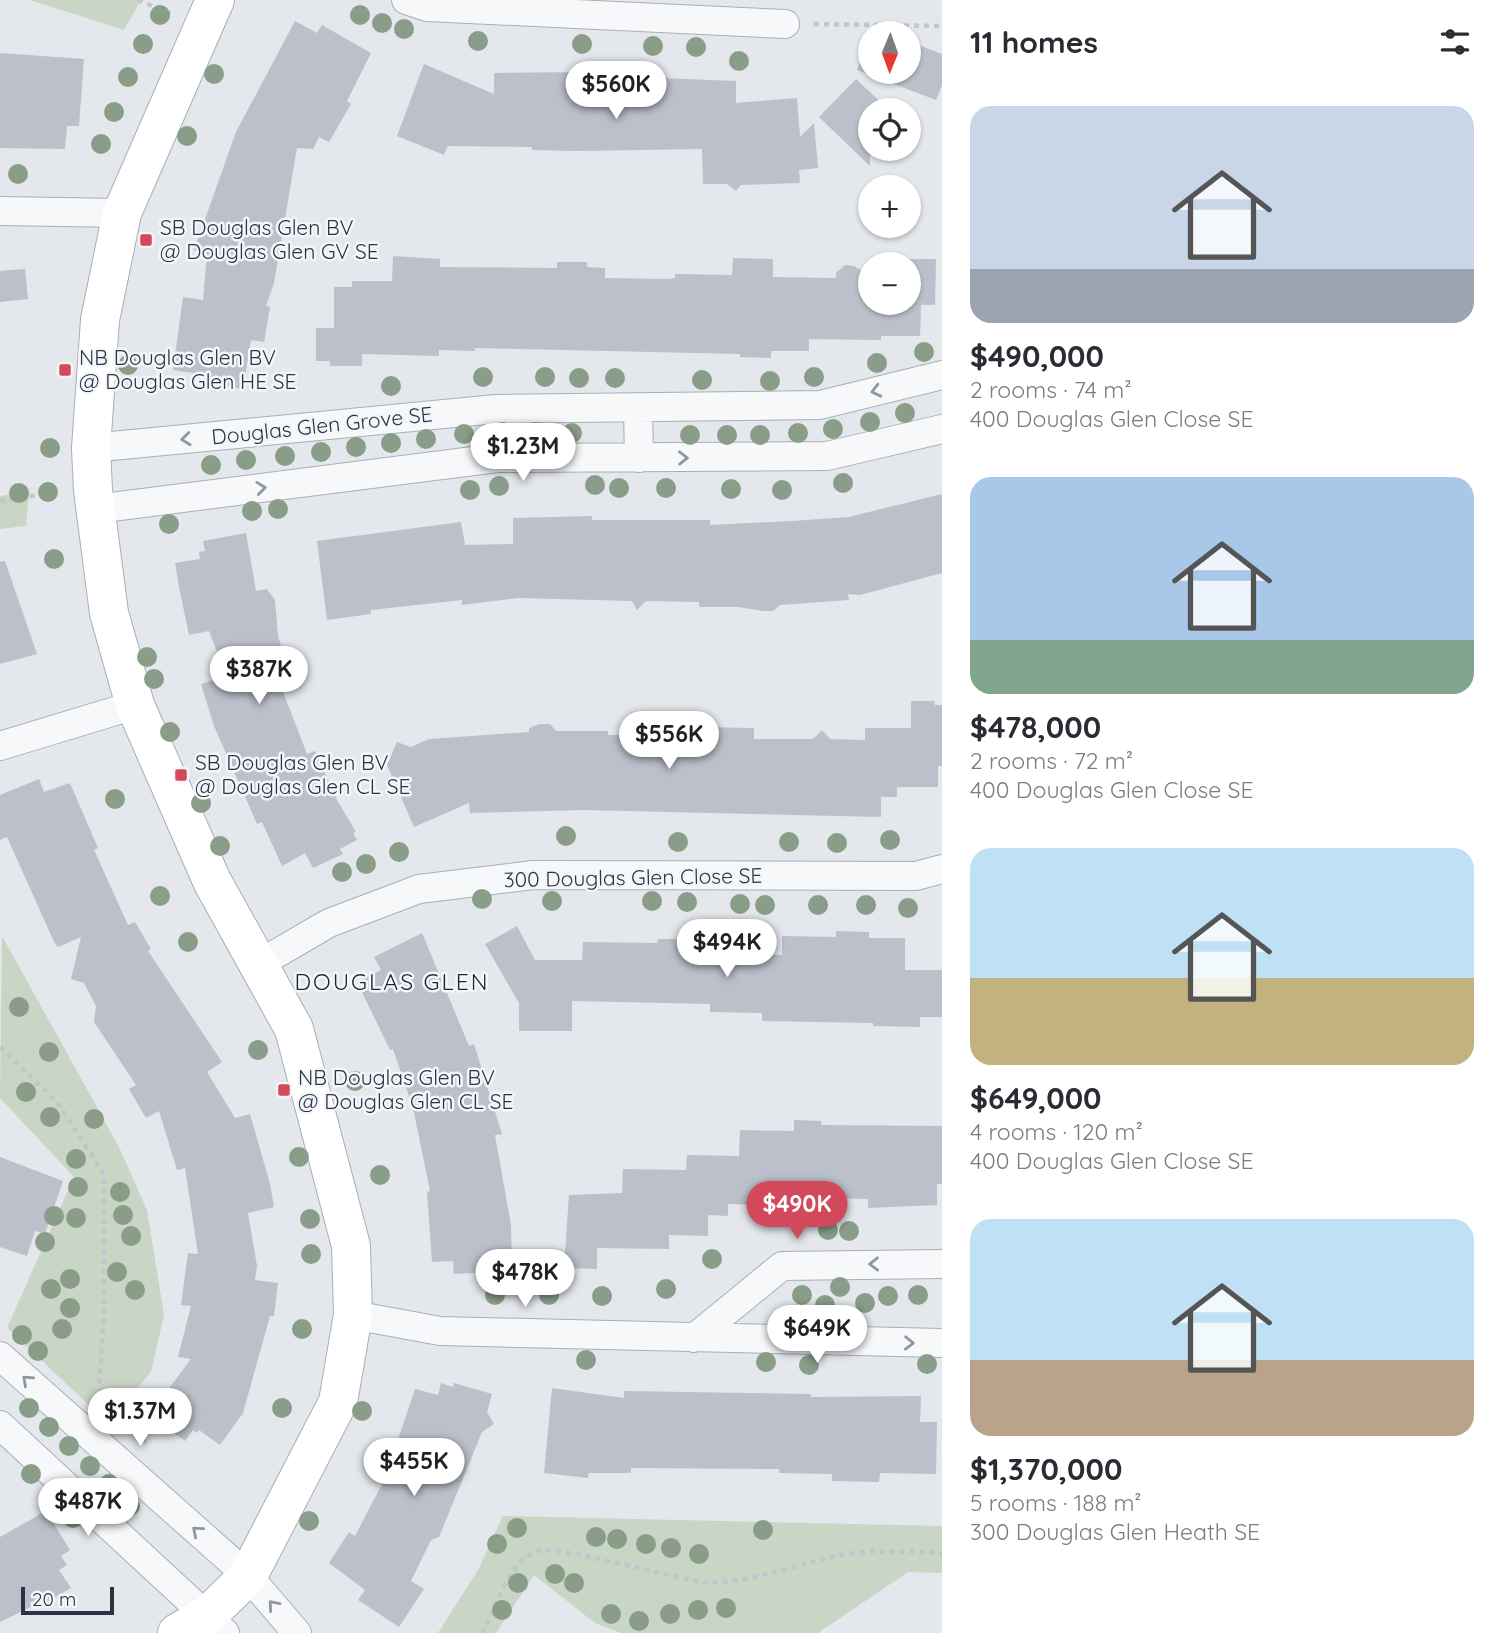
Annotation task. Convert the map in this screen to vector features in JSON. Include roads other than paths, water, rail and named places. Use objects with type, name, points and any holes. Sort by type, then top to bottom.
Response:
[{"type":"street","points":[[0,1425],[204,1627],[248,1576],[338,1402],[353,1315],[351,1245],[294,1029],[212,881],[135,705],[109,613],[95,500],[90,448],[100,320],[122,213],[215,0]]},
{"type":"street","points":[[406,0],[427,7],[785,24]]},
{"type":"street","points":[[0,211],[122,213]]},
{"type":"street","name":"Douglas Glen Grove SE","points":[[90,448],[496,409],[820,405],[942,375]]},
{"type":"street","points":[[638,409],[639,458]]},
{"type":"street","points":[[95,500],[497,458],[827,456],[942,429]]},
{"type":"street","points":[[0,746],[135,705]]},
{"type":"street","name":"300 Douglas Glen Close SE","points":[[257,965],[329,923],[419,889],[533,875],[916,876],[942,869]]},
{"type":"street","points":[[694,1338],[782,1266],[942,1264]]},
{"type":"street","points":[[353,1315],[440,1331],[942,1343]]},
{"type":"street","points":[[0,1356],[248,1576],[297,1633]]},
{"type":"place","name":"SB Douglas Glen BV @ Douglas Glen GV SE","points":[[146,240]]},
{"type":"place","name":"NB Douglas Glen BV @ Douglas Glen HE SE","points":[[65,370]]},
{"type":"place","name":"SB Douglas Glen BV @ Douglas Glen CL SE","points":[[181,775]]},
{"type":"place","name":"NB Douglas Glen BV @ Douglas Glen CL SE","points":[[284,1090]]},
{"type":"district","name":"DOUGLAS GLEN","points":[[392,982]]}]
